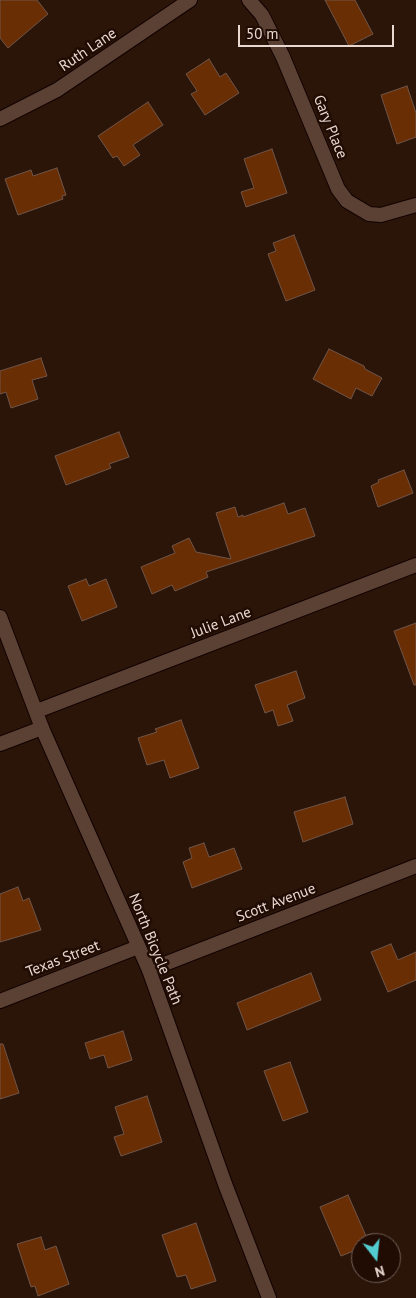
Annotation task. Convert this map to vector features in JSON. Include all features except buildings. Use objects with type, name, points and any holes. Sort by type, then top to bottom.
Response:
[{"type":"street","name":"Ruth Lane","points":[[0,119],[57,90],[190,0]]},
{"type":"street","name":"Gary Place","points":[[249,0],[262,16],[283,56],[338,189],[347,202],[369,214],[381,215],[416,206]]},
{"type":"street","name":"Julie Lane","points":[[37,711],[416,565]]},
{"type":"street","name":"North Bicycle Path","points":[[0,617],[42,728],[149,970],[225,1184],[269,1298]]},
{"type":"street","points":[[0,744],[42,728]]},
{"type":"street","name":"Scott Avenue","points":[[149,970],[416,866]]},
{"type":"street","name":"Texas Street","points":[[0,1001],[138,947]]}]
